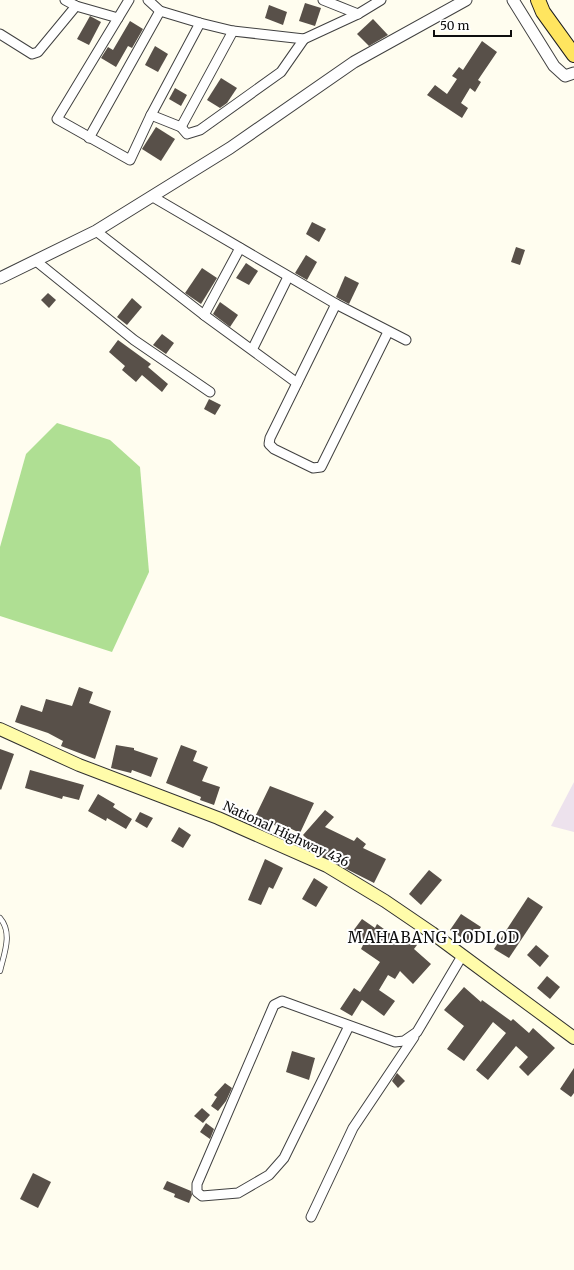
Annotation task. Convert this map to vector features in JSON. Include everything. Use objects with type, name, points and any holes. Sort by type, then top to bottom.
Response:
[{"type":"main road","points":[[538,0],[543,12],[574,56]]},
{"type":"main road","name":"National Highway 436","points":[[0,729],[79,765],[218,818],[327,866],[385,900],[574,1038]]},
{"type":"street","points":[[65,0],[76,6],[118,18]]},
{"type":"street","points":[[129,0],[57,119],[130,160],[150,114],[200,23]]},
{"type":"street","points":[[148,0],[160,11],[200,23],[233,31],[304,39]]},
{"type":"street","points":[[323,0],[358,14]]},
{"type":"street","points":[[150,114],[181,127],[187,134],[206,126],[281,72],[304,39],[358,14],[381,0]]},
{"type":"street","points":[[0,278],[96,230],[153,196],[230,148],[354,62],[466,0]]},
{"type":"street","points":[[513,0],[554,66],[565,76],[574,73]]},
{"type":"street","points":[[0,34],[32,54],[38,52],[76,6]]},
{"type":"street","points":[[89,138],[160,11]]},
{"type":"street","points":[[181,127],[233,31]]},
{"type":"street","points":[[153,196],[288,277],[388,332],[406,340]]},
{"type":"street","points":[[96,230],[204,315],[253,348],[298,383]]},
{"type":"street","points":[[204,315],[240,248]]},
{"type":"street","points":[[36,261],[134,340],[210,392]]},
{"type":"street","points":[[253,348],[288,277]]},
{"type":"street","points":[[336,304],[270,438],[269,444],[274,449],[313,468],[321,467],[388,332]]},
{"type":"street","points":[[311,1217],[353,1128],[417,1032],[462,956]]},
{"type":"street","points":[[349,1026],[284,1158],[269,1175],[238,1193],[202,1196],[197,1192],[197,1184],[274,1005],[282,1001],[395,1042],[404,1041],[417,1032]]},
{"type":"lane","points":[[0,918],[7,930],[6,943],[0,971]]},
{"type":"shaded area","points":[[574,782],[574,832],[551,826]]},
{"type":"green space","points":[[57,423],[110,440],[140,467],[149,572],[112,652],[0,616],[0,547],[26,454]]},
{"type":"building","points":[[305,3],[321,8],[315,26],[299,21]]},
{"type":"building","points":[[269,5],[287,12],[283,25],[265,18]]},
{"type":"building","points":[[90,16],[101,22],[89,45],[77,39]]},
{"type":"building","points":[[373,19],[388,35],[369,46],[357,34]]},
{"type":"building","points":[[130,21],[143,29],[132,48],[128,46],[116,67],[101,58],[108,47],[113,50]]},
{"type":"building","points":[[482,41],[497,52],[478,80],[481,82],[475,92],[470,88],[461,103],[468,108],[462,118],[427,95],[435,85],[447,94],[457,79],[452,76],[459,67],[463,70]]},
{"type":"building","points":[[155,46],[168,54],[158,72],[145,65]]},
{"type":"building","points":[[221,78],[237,88],[227,103],[220,108],[207,100]]},
{"type":"building","points":[[175,88],[187,95],[181,106],[169,99]]},
{"type":"building","points":[[156,127],[175,139],[161,161],[142,149]]},
{"type":"building","points":[[312,222],[326,229],[319,242],[306,234]]},
{"type":"building","points":[[516,247],[525,250],[520,265],[511,262]]},
{"type":"building","points":[[306,255],[317,262],[307,280],[295,273]]},
{"type":"building","points":[[246,263],[258,271],[249,285],[236,278]]},
{"type":"building","points":[[202,268],[217,278],[201,304],[185,293]]},
{"type":"building","points":[[345,276],[359,283],[349,304],[336,297]]},
{"type":"building","points":[[48,293],[56,300],[49,308],[41,300]]},
{"type":"building","points":[[132,298],[142,307],[127,325],[117,317]]},
{"type":"building","points":[[220,302],[238,315],[230,327],[213,314]]},
{"type":"building","points":[[162,334],[174,343],[166,354],[153,345]]},
{"type":"building","points":[[118,340],[151,364],[148,367],[168,384],[162,392],[142,375],[136,382],[122,370],[125,366],[109,352]]},
{"type":"building","points":[[209,399],[221,405],[215,415],[204,409]]},
{"type":"building","points":[[79,687],[93,692],[89,703],[111,711],[95,759],[61,746],[63,741],[48,733],[15,722],[21,705],[42,712],[46,699],[72,706]]},
{"type":"building","points":[[116,745],[134,748],[134,750],[158,758],[151,777],[132,770],[131,773],[111,768]]},
{"type":"building","points":[[181,745],[197,751],[193,761],[208,767],[202,781],[220,787],[214,805],[200,800],[201,797],[166,783]]},
{"type":"building","points":[[0,749],[14,754],[1,790],[0,789]]},
{"type":"building","points":[[30,770],[84,785],[79,800],[63,796],[62,799],[25,788]]},
{"type":"building","points":[[270,786],[314,803],[300,833],[281,824],[279,827],[255,817]]},
{"type":"building","points":[[98,794],[115,804],[113,807],[132,819],[126,829],[107,818],[106,821],[88,811]]},
{"type":"building","points":[[325,810],[334,817],[325,827],[354,841],[357,837],[366,844],[363,848],[386,859],[374,883],[313,852],[315,847],[303,835]]},
{"type":"building","points":[[140,812],[153,818],[147,828],[135,821]]},
{"type":"building","points":[[179,827],[191,835],[183,848],[171,841]]},
{"type":"building","points":[[265,859],[283,868],[273,889],[269,887],[261,905],[248,900]]},
{"type":"building","points":[[429,870],[442,880],[421,905],[409,894]]},
{"type":"building","points":[[314,878],[328,887],[316,907],[302,899]]},
{"type":"building","points":[[528,897],[543,907],[509,958],[494,949]]},
{"type":"building","points":[[461,914],[481,927],[470,943],[450,930]]},
{"type":"building","points":[[362,919],[375,928],[377,924],[402,942],[405,938],[417,945],[414,949],[431,964],[413,984],[400,971],[395,979],[388,975],[379,990],[395,1001],[384,1016],[362,1000],[352,1016],[340,1009],[354,988],[360,992],[380,962],[361,949],[363,945],[350,935]]},
{"type":"building","points":[[536,945],[549,956],[540,967],[527,955]]},
{"type":"building","points":[[547,976],[560,987],[550,999],[537,988]]},
{"type":"building","points":[[464,987],[481,1002],[482,1000],[511,1021],[513,1019],[529,1033],[533,1028],[555,1048],[528,1076],[519,1067],[528,1057],[516,1046],[488,1080],[476,1070],[506,1033],[493,1022],[464,1061],[447,1049],[464,1026],[444,1010]]},
{"type":"building","points":[[292,1051],[315,1058],[309,1080],[286,1072]]},
{"type":"building","points":[[574,1068],[574,1093],[571,1097],[560,1089]]},
{"type":"building","points":[[397,1073],[405,1081],[398,1088],[392,1081]]},
{"type":"building","points":[[225,1083],[232,1088],[226,1101],[218,1111],[211,1106],[217,1097],[214,1095]]},
{"type":"building","points":[[202,1108],[210,1115],[203,1123],[194,1116]]},
{"type":"building","points":[[206,1123],[214,1129],[210,1139],[200,1132]]},
{"type":"building","points":[[33,1173],[51,1182],[38,1208],[20,1199]]},
{"type":"building","points":[[167,1181],[191,1191],[192,1195],[189,1203],[174,1197],[175,1194],[163,1189]]},
{"type":"district","name":"MAHABANG LODLOD","points":[[434,937]]}]
